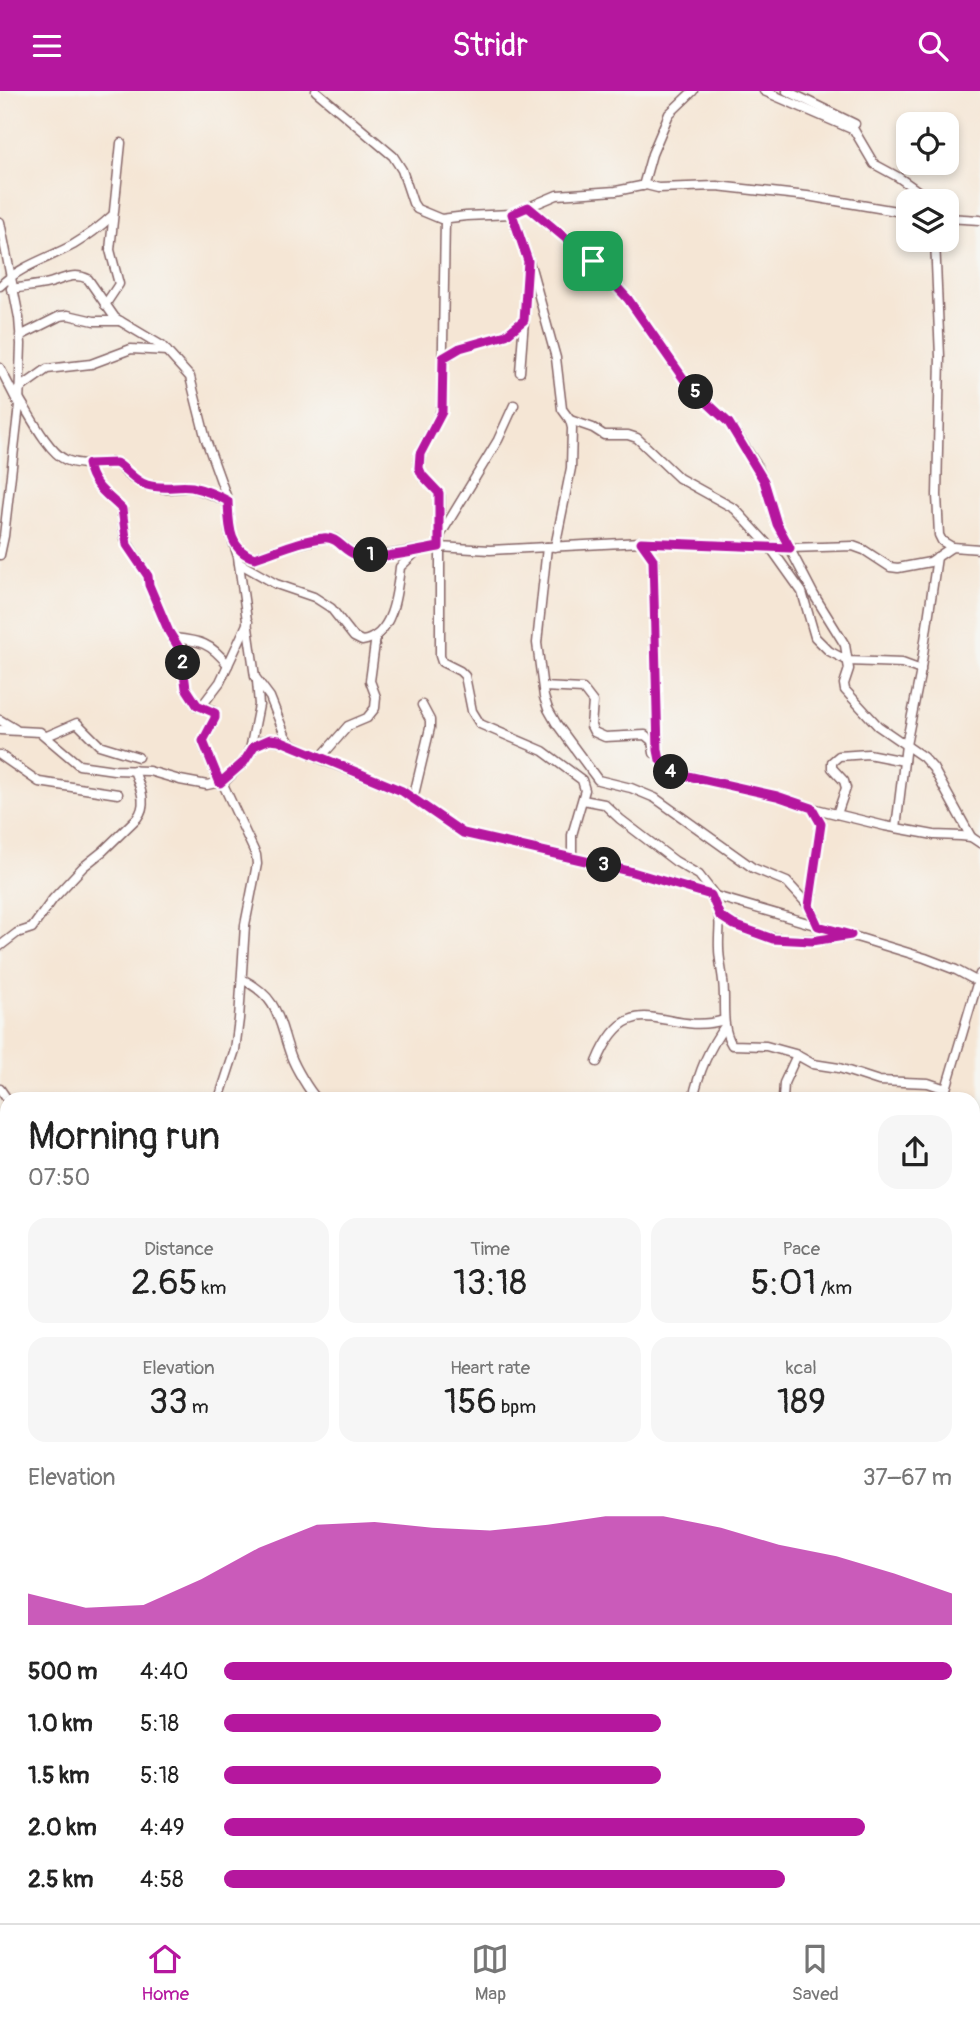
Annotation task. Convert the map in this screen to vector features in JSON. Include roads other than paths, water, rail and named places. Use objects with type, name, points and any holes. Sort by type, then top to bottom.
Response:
[{"type":"street","points":[[316,91],[393,156],[402,170],[409,196],[417,209],[445,219],[512,214],[557,195],[616,191],[643,186],[717,186],[807,196],[896,211]]},
{"type":"street","points":[[643,186],[652,154],[669,114],[693,91]]},
{"type":"street","points":[[766,91],[854,130],[874,164],[915,189]]},
{"type":"street","points":[[787,91],[855,124],[860,129],[866,152]]},
{"type":"street","points":[[104,305],[119,284],[111,259],[121,143]]},
{"type":"street","points":[[528,207],[593,261],[628,299],[688,385],[729,423],[764,481],[777,524],[814,595],[842,639],[848,661],[845,690],[878,726],[933,768],[971,838]]},
{"type":"street","points":[[512,214],[556,358],[562,409],[570,420],[573,436],[571,468],[551,547],[537,643],[548,709],[598,780],[631,788],[655,798],[745,863],[787,883],[809,906],[818,926]]},
{"type":"street","points":[[0,286],[9,277],[95,231],[113,215]]},
{"type":"street","points":[[445,219],[442,412],[420,454],[419,468],[439,493],[439,650],[442,662],[465,675],[472,711],[480,723],[542,751],[583,783],[583,800],[572,835],[572,858]]},
{"type":"street","points":[[959,219],[980,221]]},
{"type":"street","points":[[0,225],[20,336],[19,397],[0,555]]},
{"type":"street","points":[[936,252],[940,357],[941,540],[952,547],[980,549]]},
{"type":"street","points":[[520,372],[528,261]]},
{"type":"street","points":[[11,289],[49,283],[76,275],[88,279],[104,305],[120,321],[167,351],[190,377],[206,440],[228,501],[230,531],[239,563],[259,705],[249,753]]},
{"type":"street","points":[[20,336],[60,316],[68,315],[94,321],[120,321]]},
{"type":"street","points":[[443,358],[460,348],[506,335],[524,320]]},
{"type":"street","points":[[19,397],[47,369],[90,363],[131,349],[167,351]]},
{"type":"street","points":[[0,368],[48,442],[66,460],[88,464],[116,463],[130,476],[147,485],[167,489],[191,487],[228,501]]},
{"type":"street","points":[[439,537],[498,440],[514,405]]},
{"type":"street","points":[[570,420],[606,435],[628,435],[637,439],[679,478],[735,509],[770,547],[802,592],[815,637],[829,651],[848,661],[902,663],[921,670]]},
{"type":"street","points":[[88,464],[92,478],[109,499],[122,509],[125,539],[148,576],[149,585],[181,651],[186,688],[197,705],[210,709],[215,715],[203,743],[256,855],[256,872],[244,925],[235,1050],[221,1092]]},
{"type":"street","points":[[234,545],[244,554],[255,558],[323,538],[335,539],[358,555],[393,554],[439,547],[462,550],[641,542],[790,548],[853,546],[894,568],[926,563],[952,547]]},
{"type":"street","points":[[641,542],[653,559],[658,750],[664,767],[673,772]]},
{"type":"street","points":[[239,563],[276,584],[314,597],[331,608],[359,640],[370,640],[386,624],[398,592],[400,567],[418,550]]},
{"type":"street","points":[[896,828],[906,745],[921,670],[937,557]]},
{"type":"street","points":[[201,707],[220,682],[248,622]]},
{"type":"street","points":[[321,757],[348,726],[368,717],[375,708],[376,697],[370,681],[376,636]]},
{"type":"street","points":[[173,638],[207,644],[215,649],[228,665]]},
{"type":"street","points":[[257,681],[270,697],[290,743]]},
{"type":"street","points":[[543,687],[583,689],[593,702],[591,726],[594,732],[605,737],[645,735],[652,741],[658,768],[896,828],[971,838],[980,843]]},
{"type":"street","points":[[413,799],[430,728],[430,720],[422,705]]},
{"type":"street","points":[[0,720],[18,731]]},
{"type":"street","points":[[47,736],[77,723],[99,745],[138,757]]},
{"type":"street","points":[[0,730],[40,732],[79,765],[134,770],[207,785],[221,783],[244,762],[254,746],[261,741],[270,739],[290,743],[383,782],[463,833],[572,858],[714,896],[925,958],[979,979],[945,1092]]},
{"type":"street","points":[[837,814],[846,790],[844,781],[832,768],[833,761],[838,756],[869,754],[904,761]]},
{"type":"street","points":[[0,755],[39,782],[118,794]]},
{"type":"street","points":[[0,946],[17,933],[32,928],[53,899],[83,867],[111,845],[142,813],[143,797],[134,770]]},
{"type":"street","points":[[583,800],[604,804],[620,819],[699,875],[714,896],[720,916],[719,957],[724,984],[725,1023],[733,1046],[766,1046],[797,1055],[813,1064],[839,1068],[879,1080],[928,1083],[946,1089]]},
{"type":"street","points":[[809,906],[821,824],[812,808]]},
{"type":"street","points":[[720,916],[758,935],[782,940],[812,941],[851,935]]},
{"type":"street","points":[[242,979],[258,989],[274,1007],[282,1023],[290,1055],[313,1092]]},
{"type":"street","points":[[597,1062],[615,1028],[630,1019],[725,1023]]},
{"type":"street","points":[[694,1092],[699,1070],[725,1023]]},
{"type":"street","points":[[783,1092],[784,1083],[797,1055]]}]
